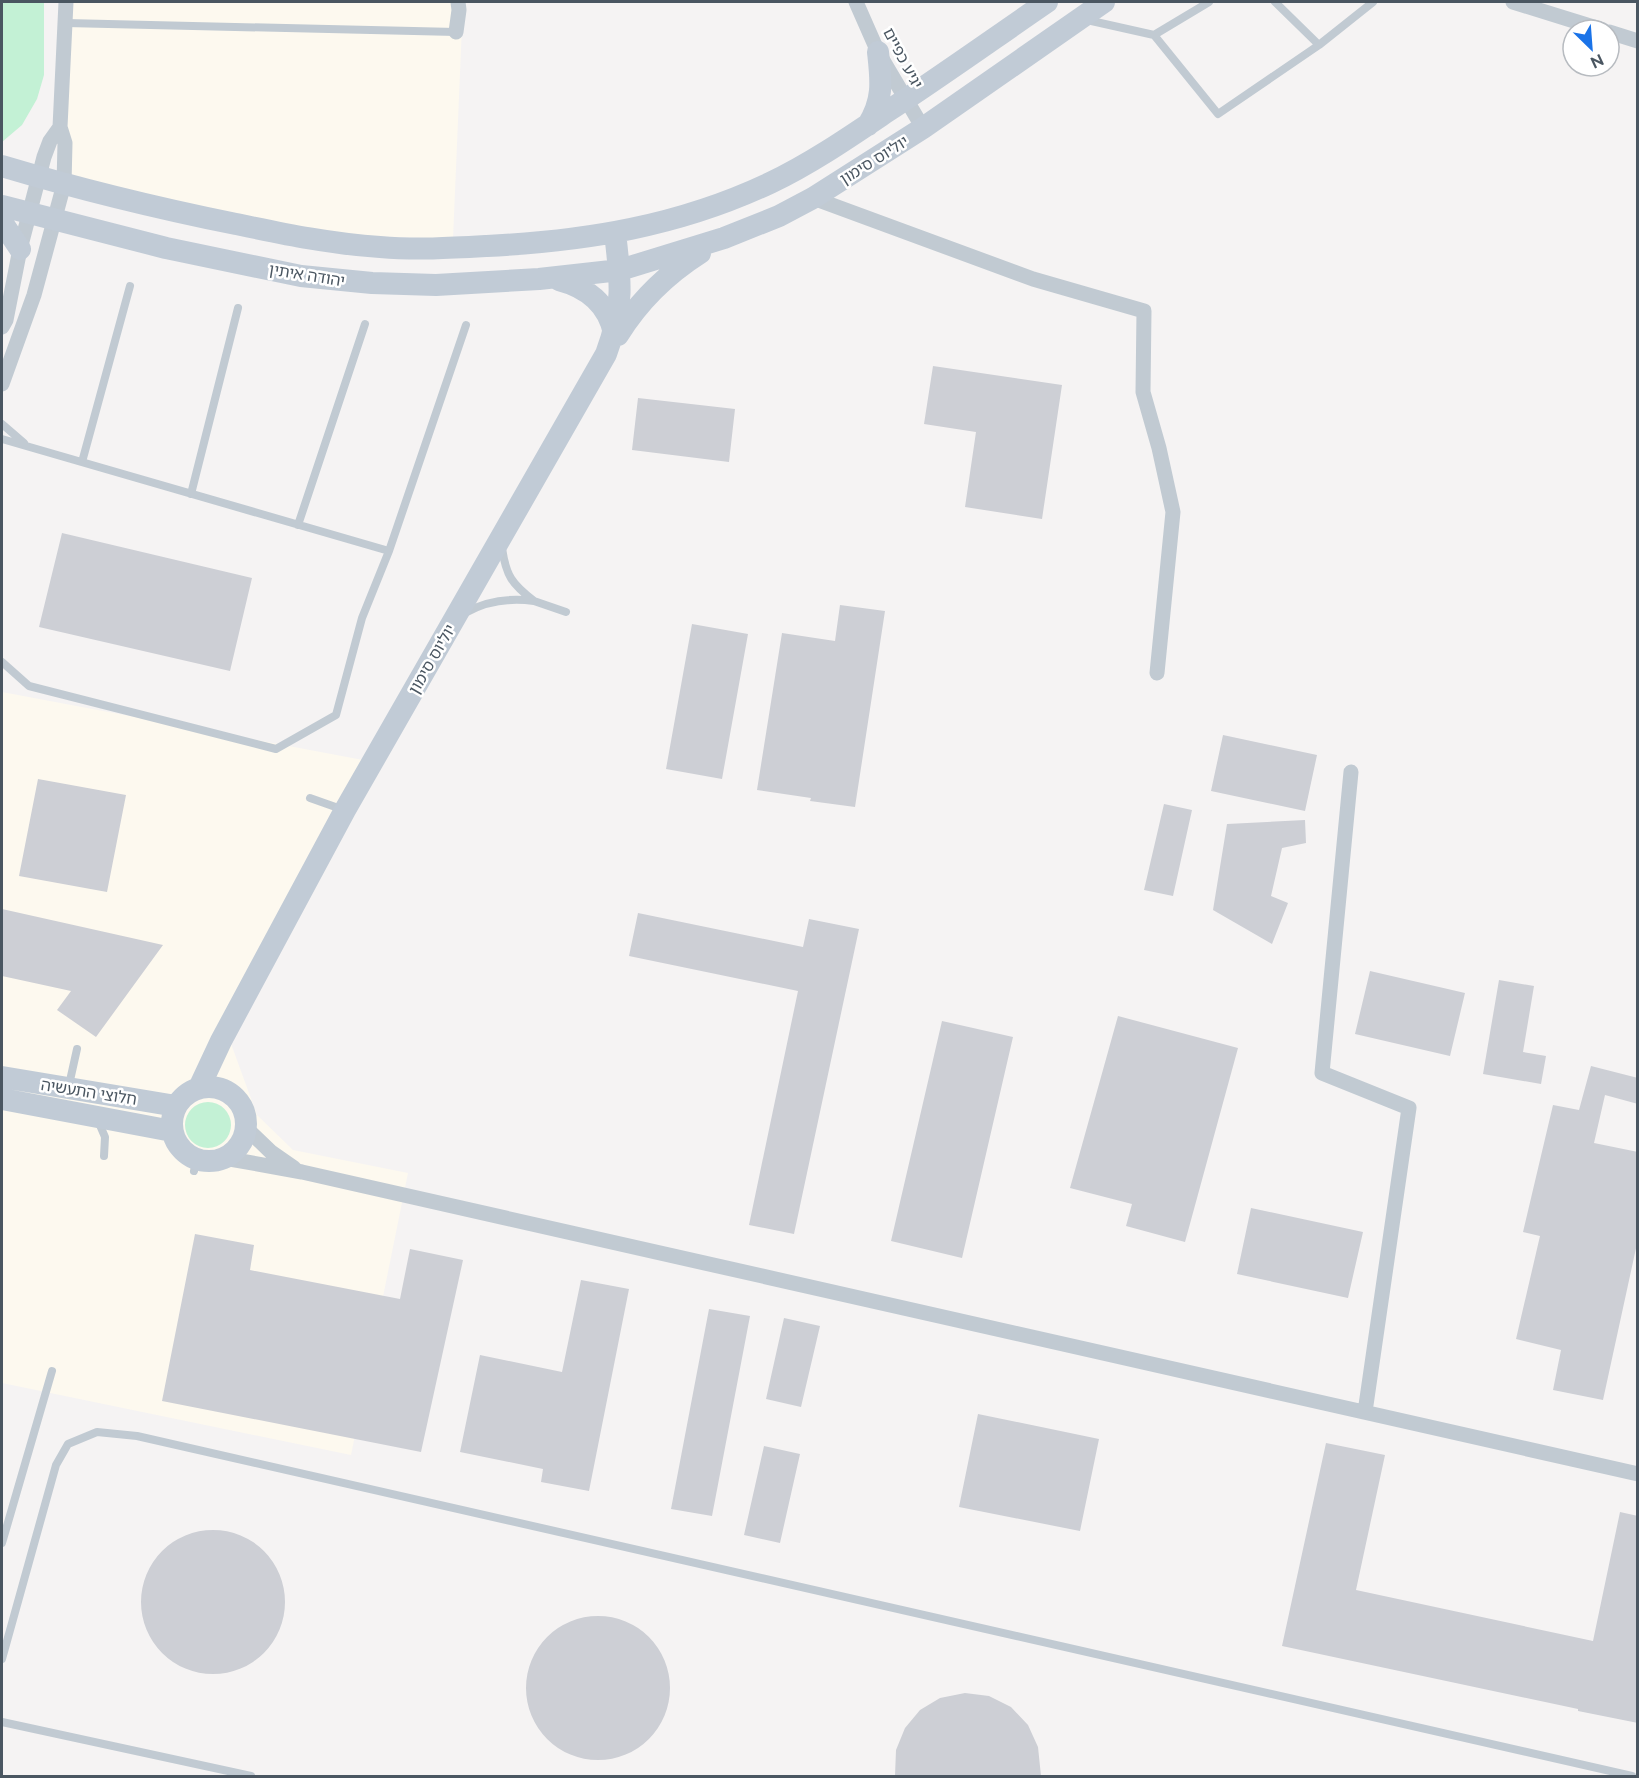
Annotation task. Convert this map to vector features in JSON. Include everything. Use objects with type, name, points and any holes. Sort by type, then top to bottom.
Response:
[{"type":"street","points":[[2,384],[34,296],[64,184],[65,143],[60,127],[66,2]]},
{"type":"street","points":[[456,32],[458,2]]},
{"type":"street","name":"יגיע כפיים","points":[[856,2],[878,52],[923,128]]},
{"type":"street","name":"יוליוס סימון","points":[[199,1088],[220,1041],[345,810],[501,541],[610,343],[620,307],[620,270],[615,233],[687,214],[739,197],[802,166],[906,100],[1047,2]]},
{"type":"street","name":"יוליוס סימון","points":[[620,270],[724,238],[780,216],[813,198],[923,128],[1104,2]]},
{"type":"street","points":[[1513,2],[1564,18]]},
{"type":"street","points":[[1621,36],[1638,41]]},
{"type":"street","points":[[867,126],[876,113],[880,94],[878,52]]},
{"type":"street","points":[[2,327],[6,320],[20,249],[44,157],[50,141],[60,127]]},
{"type":"street","points":[[2,166],[170,211],[304,238],[381,248],[441,249],[524,244],[615,233]]},
{"type":"street","points":[[813,198],[1033,279],[1144,311],[1143,392],[1159,448],[1173,513],[1157,673]]},
{"type":"street","name":"יהודה איתין","points":[[2,206],[166,249],[301,276],[372,284],[539,279],[620,270]]},
{"type":"street","points":[[2,222],[20,249]]},
{"type":"street","points":[[610,343],[649,294],[672,273],[724,238]]},
{"type":"street","points":[[539,279],[558,280],[585,289],[607,314],[610,343]]},
{"type":"street","points":[[1351,772],[1322,1073],[1409,1108],[1365,1412]]},
{"type":"street","points":[[220,1041],[221,1064],[232,1094]]},
{"type":"street","name":"חלוצי התעשיה","points":[[2,1077],[176,1106]]},
{"type":"street","points":[[224,1158],[238,1148],[243,1140],[246,1115],[241,1104],[232,1094],[221,1088],[209,1086],[199,1088],[190,1092],[176,1106],[172,1118],[175,1140],[196,1165],[224,1158],[302,1172],[1638,1474]]},
{"type":"street","name":"חלוצי התעשיה","points":[[2,1099],[172,1131]]},
{"type":"street","points":[[246,1128],[271,1152],[302,1172]]},
{"type":"lane","points":[[1154,35],[1209,2]]},
{"type":"lane","points":[[1275,2],[1319,45]]},
{"type":"lane","points":[[1079,18],[1154,35],[1218,114],[1319,45],[1373,2]]},
{"type":"lane","points":[[66,23],[456,32]]},
{"type":"lane","points":[[82,462],[130,286]]},
{"type":"lane","points":[[191,494],[238,308]]},
{"type":"lane","points":[[298,525],[365,324]]},
{"type":"lane","points":[[2,662],[29,686],[276,749],[336,715],[362,618],[389,552],[466,325]]},
{"type":"lane","points":[[2,424],[27,446]]},
{"type":"lane","points":[[2,439],[389,552]]},
{"type":"lane","points":[[501,541],[509,576],[515,586],[534,601]]},
{"type":"lane","points":[[453,622],[474,608],[507,600],[534,601],[566,612]]},
{"type":"lane","points":[[310,798],[345,810]]},
{"type":"lane","points":[[68,1089],[77,1049]]},
{"type":"lane","points":[[85,1115],[95,1119],[102,1128],[105,1137],[104,1156]]},
{"type":"lane","points":[[2,1543],[52,1371]]},
{"type":"lane","points":[[2,1659],[56,1465],[68,1444],[97,1432],[160,1441],[1632,1776]]},
{"type":"lane","points":[[2,1722],[251,1776]]},
{"type":"shaded area","points":[[59,2],[463,2],[453,239],[315,234],[64,175]]},
{"type":"shaded area","points":[[2,692],[379,763],[230,1041],[257,1115],[293,1150],[408,1173],[351,1455],[2,1383]]},
{"type":"green space","points":[[2,2],[44,2],[44,75],[37,99],[22,125],[2,142]]},
{"type":"green space","points":[[208,1102],[224,1109],[231,1125],[224,1141],[208,1148],[192,1141],[185,1125],[192,1109]]},
{"type":"building","points":[[933,366],[1062,385],[1042,519],[965,507],[976,432],[924,424]]},
{"type":"building","points":[[638,398],[735,409],[729,462],[632,450]]},
{"type":"building","points":[[62,533],[252,578],[230,671],[39,627]]},
{"type":"building","points":[[840,605],[885,611],[855,807],[757,790],[782,633],[835,641]]},
{"type":"building","points":[[692,624],[748,634],[722,779],[666,769]]},
{"type":"building","points":[[1223,735],[1317,755],[1305,811],[1211,791]]},
{"type":"building","points":[[38,779],[126,795],[107,892],[19,876]]},
{"type":"building","points":[[1164,804],[1192,810],[1173,896],[1144,890]]},
{"type":"building","points":[[1305,820],[1306,843],[1282,848],[1271,896],[1288,903],[1272,944],[1213,910],[1227,824]]},
{"type":"building","points":[[2,909],[163,945],[96,1037],[57,1010],[71,991],[2,976]]},
{"type":"building","points":[[638,913],[803,947],[809,919],[859,929],[794,1234],[749,1225],[798,991],[629,956]]},
{"type":"building","points":[[1370,971],[1465,993],[1450,1056],[1355,1034]]},
{"type":"building","points":[[1499,980],[1534,986],[1523,1052],[1546,1056],[1541,1084],[1483,1074]]},
{"type":"building","points":[[1118,1016],[1238,1048],[1185,1242],[1126,1226],[1132,1204],[1070,1188]]},
{"type":"building","points":[[942,1021],[1013,1037],[962,1258],[891,1241]]},
{"type":"building","points":[[1591,1066],[1638,1078],[1638,1104],[1605,1095],[1594,1143],[1638,1152],[1638,1239],[1603,1400],[1553,1390],[1561,1350],[1516,1339],[1540,1236],[1523,1232],[1553,1105],[1579,1110]]},
{"type":"building","points":[[1251,1208],[1363,1232],[1348,1298],[1237,1274]]},
{"type":"building","points":[[195,1234],[254,1245],[250,1270],[400,1299],[410,1249],[463,1260],[421,1452],[162,1401]]},
{"type":"building","points":[[581,1280],[629,1289],[589,1491],[541,1482],[543,1469],[460,1452],[480,1355],[562,1372]]},
{"type":"building","points":[[709,1309],[750,1316],[712,1516],[671,1509]]},
{"type":"building","points":[[784,1318],[820,1326],[801,1407],[766,1399]]},
{"type":"building","points":[[978,1414],[1099,1439],[1080,1531],[959,1507]]},
{"type":"building","points":[[1326,1443],[1385,1455],[1356,1590],[1593,1641],[1620,1512],[1638,1516],[1638,1723],[1282,1646]]},
{"type":"building","points":[[764,1446],[800,1454],[780,1543],[744,1535]]},
{"type":"building","points":[[213,1530],[241,1535],[264,1551],[280,1574],[285,1602],[280,1630],[264,1653],[241,1669],[213,1674],[185,1669],[162,1653],[146,1630],[141,1602],[146,1574],[162,1551],[185,1535]]},
{"type":"building","points":[[598,1616],[626,1621],[649,1637],[665,1660],[670,1688],[665,1716],[649,1739],[626,1755],[598,1760],[570,1755],[547,1739],[531,1716],[526,1688],[531,1660],[547,1637],[570,1621]]},
{"type":"building","points":[[965,1693],[989,1696],[1011,1707],[1028,1725],[1038,1747],[1041,1776],[895,1776],[896,1750],[905,1728],[920,1710],[940,1698]]}]
